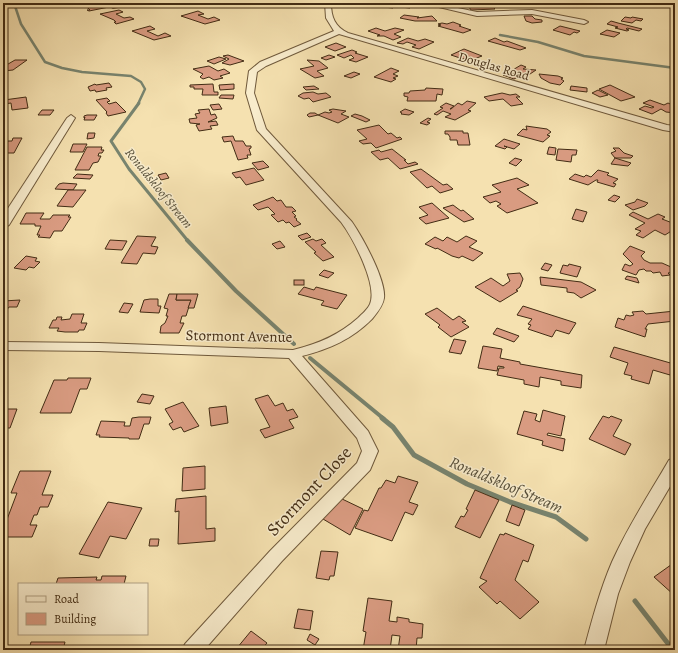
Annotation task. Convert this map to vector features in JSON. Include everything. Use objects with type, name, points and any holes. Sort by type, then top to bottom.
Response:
[{"type":"street","points":[[328,3],[330,21],[338,32]]},
{"type":"street","points":[[426,3],[477,14],[532,12],[584,22]]},
{"type":"street","name":"Douglas Road","points":[[338,32],[371,43],[672,129]]},
{"type":"street","name":"Stormont Avenue","points":[[3,346],[99,347],[294,354],[318,349],[344,336],[373,310],[378,302],[378,292],[364,256],[350,227],[262,130],[250,93],[253,71],[263,64],[338,32]]},
{"type":"street","points":[[3,225],[71,118]]},
{"type":"street","name":"Stormont Close","points":[[192,650],[276,556],[364,466],[370,451],[363,435],[294,354]]},
{"type":"street","points":[[594,650],[608,595],[622,561],[640,525],[675,464]]},
{"type":"building","points":[[78,3],[91,3],[97,6],[104,5],[109,7],[89,11],[87,10],[90,10],[88,8]]},
{"type":"building","points":[[343,3],[364,4],[349,6],[349,4]]},
{"type":"building","points":[[374,3],[398,3],[393,8],[383,7],[384,5],[372,6]]},
{"type":"building","points":[[403,3],[412,3],[410,8],[400,7]]},
{"type":"building","points":[[483,4],[487,7],[492,6],[495,9],[471,10],[469,7],[477,7],[475,5]]},
{"type":"building","points":[[119,10],[123,12],[116,14],[124,18],[130,17],[134,19],[116,24],[114,20],[100,14]]},
{"type":"building","points":[[198,11],[204,14],[198,15],[208,19],[214,17],[220,20],[205,24],[181,16]]},
{"type":"building","points":[[404,15],[419,17],[417,18],[432,16],[437,21],[415,21],[400,18]]},
{"type":"building","points":[[524,16],[532,16],[535,19],[542,20],[542,22],[532,23],[526,21]]},
{"type":"building","points":[[625,17],[643,19],[641,21],[636,20],[632,23],[621,21]]},
{"type":"building","points":[[611,21],[642,29],[639,31],[627,28],[626,29],[629,30],[627,31],[615,28],[618,27],[607,24]]},
{"type":"building","points":[[453,22],[461,25],[459,26],[471,30],[463,33],[438,26],[441,25],[438,24]]},
{"type":"building","points":[[150,26],[155,29],[147,31],[158,36],[165,33],[171,36],[154,40],[132,31]]},
{"type":"building","points":[[560,26],[580,31],[577,33],[574,32],[570,35],[553,30]]},
{"type":"building","points":[[376,28],[385,31],[395,28],[404,30],[394,34],[401,37],[393,40],[384,36],[377,36],[380,35],[368,31]]},
{"type":"building","points":[[607,30],[620,33],[614,37],[600,34]]},
{"type":"building","points":[[408,38],[418,41],[425,39],[434,42],[419,49],[412,47],[416,45],[407,42],[403,44],[397,43]]},
{"type":"building","points":[[495,38],[526,48],[520,50],[488,41]]},
{"type":"building","points":[[336,43],[346,47],[335,51],[325,47]]},
{"type":"building","points":[[464,49],[482,56],[474,59],[470,57],[463,59],[451,55]]},
{"type":"building","points":[[352,50],[357,52],[355,53],[368,57],[356,62],[349,60],[354,58],[351,55],[344,58],[337,55]]},
{"type":"building","points":[[228,55],[244,61],[230,65],[222,63],[229,59],[223,56]]},
{"type":"building","points":[[329,55],[335,57],[326,60],[321,58]]},
{"type":"building","points":[[219,57],[226,59],[214,64],[207,61]]},
{"type":"building","points":[[15,60],[27,60],[13,70],[3,71],[3,67]]},
{"type":"building","points":[[307,60],[319,61],[328,68],[317,71],[324,76],[315,78],[300,69],[314,66]]},
{"type":"building","points":[[521,65],[526,67],[523,69],[536,70],[527,76],[511,71]]},
{"type":"building","points":[[209,66],[218,71],[224,69],[230,73],[220,76],[223,78],[214,80],[209,77],[203,79],[200,77],[203,74],[193,69]]},
{"type":"building","points":[[391,68],[399,71],[393,74],[398,76],[393,78],[396,79],[391,82],[374,77]]},
{"type":"building","points":[[354,72],[360,74],[351,78],[344,76]]},
{"type":"building","points":[[509,72],[520,76],[514,79],[503,75]]},
{"type":"building","points":[[539,74],[558,76],[563,78],[561,79],[564,81],[560,85],[550,83],[541,78]]},
{"type":"building","points":[[109,83],[112,87],[106,88],[107,90],[96,92],[95,90],[90,91],[88,87],[95,84]]},
{"type":"building","points":[[213,84],[214,92],[218,92],[218,95],[202,95],[203,89],[194,89],[194,87],[190,87],[190,85]]},
{"type":"building","points":[[234,84],[234,89],[220,90],[219,85]]},
{"type":"building","points":[[610,85],[635,97],[621,101],[599,89]]},
{"type":"building","points":[[314,86],[319,89],[306,90],[303,87]]},
{"type":"building","points":[[571,86],[587,88],[587,92],[570,90]]},
{"type":"building","points":[[426,88],[443,89],[442,95],[437,94],[436,101],[407,101],[408,97],[404,96],[404,93],[425,90]]},
{"type":"building","points":[[598,90],[608,95],[600,97],[592,93]]},
{"type":"building","points":[[313,92],[318,94],[326,93],[331,97],[313,102],[309,98],[304,99],[298,96],[303,93]]},
{"type":"building","points":[[502,93],[510,95],[516,94],[520,97],[516,97],[523,104],[511,106],[503,99],[489,101],[484,97]]},
{"type":"building","points":[[221,95],[234,95],[233,99],[219,98]]},
{"type":"building","points":[[26,97],[28,108],[12,110],[11,103],[4,104],[4,100]]},
{"type":"building","points":[[107,98],[110,101],[107,102],[109,104],[116,102],[126,112],[108,116],[106,113],[107,112],[96,100]]},
{"type":"building","points":[[650,100],[664,105],[668,103],[675,106],[673,108],[675,109],[675,113],[666,112],[661,109],[652,114],[639,109],[645,106],[652,108],[654,107],[643,103]]},
{"type":"building","points":[[467,101],[476,103],[468,110],[471,111],[455,120],[445,117],[451,114],[443,111],[437,115],[434,114],[443,108],[440,107],[446,103],[454,106],[451,109],[458,103],[462,105]]},
{"type":"building","points":[[219,104],[222,109],[213,110],[210,105]]},
{"type":"building","points":[[209,109],[211,115],[215,114],[217,118],[208,122],[216,121],[218,125],[210,126],[212,129],[199,131],[196,125],[200,124],[190,123],[189,119],[197,118],[195,114],[200,113],[198,110]]},
{"type":"building","points":[[333,109],[346,111],[341,114],[349,117],[338,123],[318,115],[325,112],[332,112],[329,110]]},
{"type":"building","points":[[405,109],[414,112],[409,115],[401,114],[402,113],[400,112]]},
{"type":"building","points":[[42,110],[54,110],[50,115],[38,115]]},
{"type":"building","points":[[310,113],[315,113],[318,115],[309,117],[307,115]]},
{"type":"building","points":[[355,114],[370,120],[366,122],[351,116]]},
{"type":"building","points":[[97,115],[94,120],[84,120],[84,116]]},
{"type":"building","points":[[428,118],[431,119],[427,122],[430,123],[427,125],[420,123]]},
{"type":"building","points":[[379,125],[388,134],[391,133],[397,138],[400,137],[402,139],[376,148],[371,143],[363,144],[359,141],[367,139],[357,130]]},
{"type":"building","points":[[526,126],[547,129],[551,132],[547,135],[550,136],[543,142],[517,135],[523,129],[527,130]]},
{"type":"building","points":[[445,131],[463,131],[463,133],[468,133],[470,145],[458,145],[457,140],[450,140],[448,134],[445,134]]},
{"type":"building","points":[[88,133],[95,133],[94,138],[87,139]]},
{"type":"building","points":[[233,136],[235,141],[243,141],[246,146],[251,146],[249,149],[251,155],[247,155],[248,158],[238,160],[231,141],[224,142],[222,137]]},
{"type":"building","points":[[13,138],[22,138],[14,153],[3,153],[3,145],[6,145],[8,141],[12,141]]},
{"type":"building","points":[[504,139],[520,144],[514,149],[504,146],[507,147],[505,149],[495,146]]},
{"type":"building","points":[[73,144],[87,144],[83,152],[70,152]]},
{"type":"building","points":[[87,147],[102,147],[101,150],[104,150],[102,153],[99,153],[98,156],[101,156],[98,162],[93,163],[89,170],[75,170]]},
{"type":"building","points":[[549,147],[556,148],[555,155],[547,154]]},
{"type":"building","points":[[613,148],[619,148],[624,153],[633,156],[631,158],[615,158],[611,153],[616,151]]},
{"type":"building","points":[[392,149],[406,160],[404,160],[408,164],[415,162],[418,164],[400,169],[388,158],[380,160],[371,152],[379,150],[381,152]]},
{"type":"building","points":[[558,149],[577,150],[576,155],[572,155],[571,162],[556,160]]},
{"type":"building","points":[[515,158],[522,160],[516,166],[509,163]]},
{"type":"building","points":[[615,158],[631,163],[628,166],[611,164]]},
{"type":"building","points":[[263,161],[269,167],[258,170],[252,163]]},
{"type":"building","points":[[254,168],[264,180],[246,185],[240,177],[236,178],[232,173]]},
{"type":"building","points":[[421,169],[443,185],[447,184],[453,189],[440,193],[432,186],[427,188],[410,172]]},
{"type":"building","points":[[598,170],[609,173],[607,175],[618,179],[613,183],[616,184],[614,187],[597,182],[598,180],[588,185],[569,179],[575,174],[584,177],[586,175],[591,177]]},
{"type":"building","points":[[166,173],[169,178],[161,180],[158,175]]},
{"type":"building","points":[[77,174],[93,175],[90,179],[73,178]]},
{"type":"building","points":[[517,178],[529,185],[517,189],[538,203],[507,213],[497,206],[501,204],[496,201],[490,203],[483,197],[501,192],[492,185]]},
{"type":"building","points":[[59,184],[77,184],[73,190],[55,189]]},
{"type":"building","points":[[68,190],[86,190],[73,207],[57,206]]},
{"type":"building","points":[[614,195],[620,197],[615,202],[608,200]]},
{"type":"building","points":[[273,197],[277,201],[281,200],[286,207],[292,207],[296,211],[292,212],[296,216],[294,217],[301,224],[294,227],[289,222],[286,223],[283,220],[278,222],[271,215],[275,214],[268,207],[258,210],[253,205]]},
{"type":"building","points":[[637,199],[648,203],[645,206],[633,210],[625,205],[635,202]]},
{"type":"building","points":[[432,203],[449,218],[426,224],[419,218],[428,215],[419,207]]},
{"type":"building","points":[[453,205],[461,211],[463,210],[474,219],[464,222],[443,208]]},
{"type":"building","points":[[576,209],[587,212],[583,222],[572,219]]},
{"type":"building","points":[[633,212],[648,219],[658,214],[665,217],[662,219],[675,224],[675,230],[665,235],[655,230],[643,238],[636,235],[641,231],[635,229],[645,223],[629,215]]},
{"type":"building","points":[[26,213],[44,213],[40,219],[50,219],[53,215],[70,215],[68,217],[71,217],[62,231],[54,231],[50,238],[38,237],[40,235],[37,235],[41,226],[35,226],[35,224],[20,224]]},
{"type":"building","points":[[307,233],[311,237],[302,240],[298,236]]},
{"type":"building","points":[[137,236],[156,237],[151,246],[158,247],[155,254],[143,253],[137,264],[121,263]]},
{"type":"building","points":[[466,236],[477,241],[469,247],[483,253],[473,261],[462,256],[459,258],[452,256],[437,248],[436,249],[425,244],[435,237],[443,241],[447,237],[457,242]]},
{"type":"building","points":[[313,239],[316,241],[322,239],[326,243],[321,245],[334,257],[323,261],[305,242]]},
{"type":"building","points":[[110,240],[127,241],[122,250],[105,249]]},
{"type":"building","points":[[280,241],[285,247],[277,249],[272,244]]},
{"type":"building","points":[[630,246],[645,252],[641,256],[644,260],[650,263],[662,263],[671,267],[675,272],[668,273],[670,275],[662,276],[660,272],[653,273],[644,269],[639,270],[636,275],[622,270],[625,264],[630,266],[633,264],[623,254]]},
{"type":"building","points":[[26,256],[37,258],[35,261],[40,262],[34,268],[29,267],[26,270],[14,268]]},
{"type":"building","points":[[545,263],[552,265],[548,271],[541,269]]},
{"type":"building","points":[[569,264],[581,267],[577,277],[560,273],[563,265],[568,266]]},
{"type":"building","points":[[324,270],[334,273],[328,278],[319,275]]},
{"type":"building","points":[[520,273],[523,279],[520,287],[516,290],[518,291],[500,302],[475,287],[491,278],[503,286],[510,281],[507,274]]},
{"type":"building","points":[[627,276],[637,278],[639,283],[625,279]]},
{"type":"building","points":[[540,277],[581,282],[596,290],[581,298],[574,293],[567,292],[567,288],[541,285]]},
{"type":"building","points":[[294,280],[304,280],[304,285],[294,285]]},
{"type":"building","points":[[304,287],[314,290],[316,287],[347,295],[337,309],[321,305],[324,301],[298,294]]},
{"type":"building","points":[[169,294],[177,294],[176,300],[191,300],[186,316],[182,316],[180,323],[184,323],[179,333],[160,333],[161,326],[165,323],[168,316],[166,316],[168,309],[164,308]]},
{"type":"building","points":[[177,294],[198,294],[194,308],[188,308],[191,300],[176,300]]},
{"type":"building","points":[[158,299],[158,306],[161,306],[159,313],[140,312],[144,300]]},
{"type":"building","points":[[20,300],[17,307],[9,307],[3,315],[3,301]]},
{"type":"building","points":[[124,303],[133,304],[128,313],[119,312]]},
{"type":"building","points":[[523,306],[576,323],[569,334],[556,330],[552,337],[528,329],[531,325],[528,324],[532,319],[517,315]]},
{"type":"building","points":[[437,308],[453,320],[459,316],[466,321],[462,322],[469,327],[451,337],[438,327],[440,325],[425,314]]},
{"type":"building","points":[[643,311],[646,314],[675,311],[675,316],[673,316],[675,321],[648,324],[645,329],[647,329],[645,337],[615,327],[618,318],[624,320],[626,315],[634,315],[632,312]]},
{"type":"building","points":[[72,314],[84,314],[81,323],[87,323],[84,330],[79,330],[78,332],[65,332],[57,331],[59,328],[49,328],[53,320],[56,320],[57,317],[62,317],[61,320],[70,319]]},
{"type":"building","points":[[497,328],[519,336],[514,342],[493,334]]},
{"type":"building","points":[[454,339],[466,341],[461,354],[449,352]]},
{"type":"building","points":[[483,346],[502,349],[500,358],[520,362],[520,364],[582,375],[581,388],[561,385],[561,381],[540,377],[539,387],[524,384],[524,380],[497,375],[499,368],[504,367],[498,366],[497,371],[478,368]]},
{"type":"building","points":[[614,347],[674,364],[670,375],[653,370],[649,384],[631,379],[632,376],[624,374],[628,363],[610,357]]},
{"type":"building","points":[[68,378],[91,378],[87,389],[80,389],[71,413],[40,413],[54,380],[67,380]]},
{"type":"building","points":[[142,394],[154,396],[150,404],[137,402]]},
{"type":"building","points":[[268,395],[275,406],[283,403],[287,411],[293,409],[298,417],[289,420],[294,428],[265,438],[260,430],[270,427],[255,399]]},
{"type":"building","points":[[183,402],[199,426],[184,432],[181,427],[173,430],[169,424],[173,422],[165,409]]},
{"type":"building","points":[[226,406],[228,423],[211,426],[209,408]]},
{"type":"building","points":[[3,409],[17,409],[10,428],[3,428]]},
{"type":"building","points":[[543,410],[565,416],[561,436],[548,433],[547,435],[565,439],[563,451],[542,445],[543,441],[517,434],[524,411],[537,414],[535,420],[540,422]]},
{"type":"building","points":[[603,416],[609,418],[611,416],[622,420],[613,436],[631,444],[625,455],[589,439]]},
{"type":"building","points":[[151,417],[149,424],[144,424],[139,439],[99,437],[100,435],[96,435],[101,421],[125,422],[124,426],[130,426],[132,418]]},
{"type":"building","points":[[205,466],[205,489],[182,491],[183,468]]},
{"type":"building","points":[[20,471],[51,471],[42,495],[53,495],[48,507],[40,507],[37,515],[34,515],[30,525],[37,525],[32,537],[3,537],[3,530],[17,493],[11,493]]},
{"type":"building","points":[[398,476],[418,482],[409,502],[418,505],[413,515],[405,512],[392,541],[355,528],[364,510],[368,511],[379,488],[381,488],[386,480],[395,483]]},
{"type":"building","points":[[475,490],[499,500],[480,538],[455,527],[461,516],[464,517],[468,510],[466,509]]},
{"type":"building","points":[[206,496],[206,529],[215,528],[215,541],[178,544],[179,511],[175,512],[176,499]]},
{"type":"building","points":[[340,498],[363,509],[350,535],[323,519]]},
{"type":"building","points":[[108,502],[142,508],[126,539],[110,536],[99,558],[79,554]]},
{"type":"building","points":[[512,505],[525,510],[519,526],[506,521]]},
{"type":"building","points":[[505,533],[534,545],[528,562],[523,560],[515,580],[539,602],[520,619],[500,601],[497,604],[479,587],[487,581],[480,578],[500,534],[504,535]]},
{"type":"building","points":[[150,539],[159,539],[158,546],[149,546]]},
{"type":"building","points":[[321,551],[338,552],[334,576],[330,576],[329,580],[316,578]]},
{"type":"building","points":[[675,562],[675,594],[674,595],[654,577]]},
{"type":"building","points":[[102,576],[126,576],[124,583],[56,583],[58,578],[97,577],[96,580],[101,580]]},
{"type":"building","points":[[368,598],[392,601],[389,621],[397,622],[397,617],[409,619],[409,622],[423,624],[422,638],[417,638],[416,650],[398,650],[400,636],[392,635],[390,650],[363,650],[366,632],[363,631]]},
{"type":"building","points":[[298,609],[313,611],[310,630],[294,628]]},
{"type":"building","points":[[251,631],[267,643],[261,650],[240,650],[237,648]]},
{"type":"building","points":[[310,634],[319,639],[315,645],[307,640]]},
{"type":"building","points":[[31,642],[65,642],[63,650],[29,650]]},
{"type":"waterway","name":"Ronaldskloof Stream","points":[[14,3],[21,24],[45,62],[62,68],[82,72],[131,76],[141,82],[145,89],[138,104]]},
{"type":"waterway","points":[[500,35],[538,42],[584,56],[675,68]]},
{"type":"waterway","name":"Ronaldskloof Stream","points":[[139,103],[111,141],[129,169],[188,241]]},
{"type":"waterway","name":"Ronaldskloof Stream","points":[[187,240],[236,291],[294,344]]},
{"type":"waterway","name":"Ronaldskloof Stream","points":[[310,358],[384,419]]},
{"type":"waterway","name":"Ronaldskloof Stream","points":[[382,418],[393,427],[414,455],[467,484],[510,502],[556,517],[586,539]]},
{"type":"waterway","name":"Ronaldskloof Stream","points":[[635,601],[673,650]]}]
